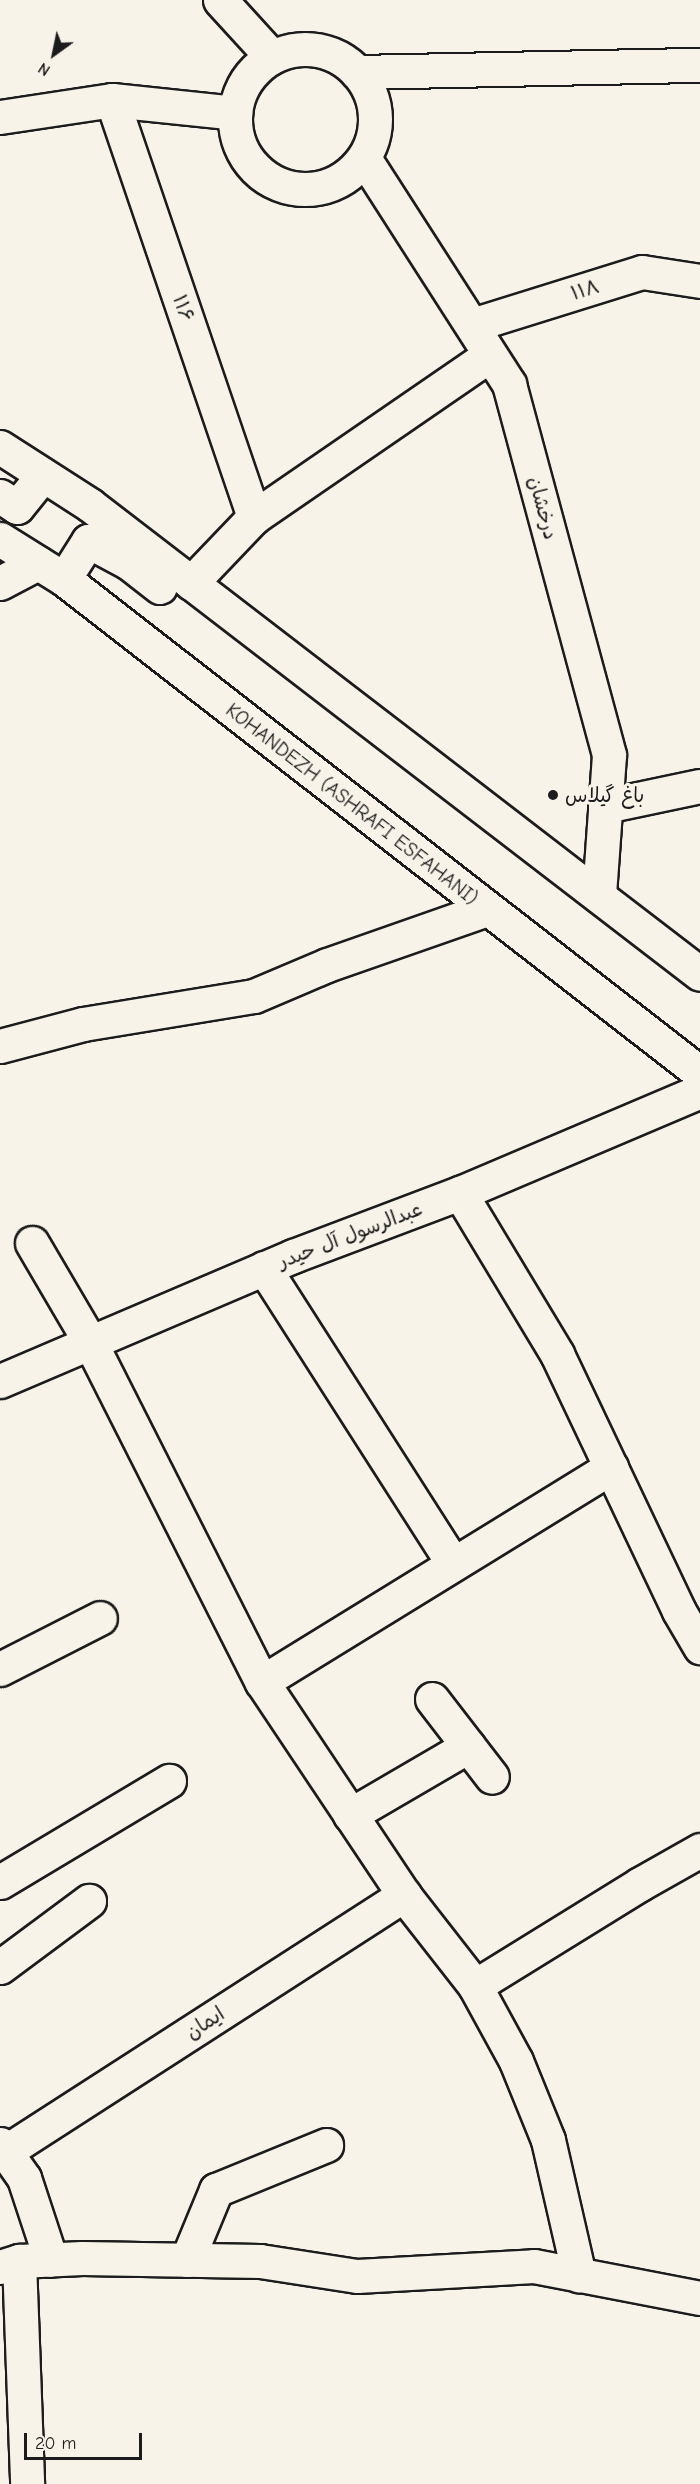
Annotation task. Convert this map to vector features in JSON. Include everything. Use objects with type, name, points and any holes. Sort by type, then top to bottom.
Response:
[{"type":"street","points":[[220,0],[272,57]]},
{"type":"street","points":[[294,50],[317,50],[339,58],[357,72],[369,92],[375,114],[373,137],[364,158],[348,175],[327,186],[305,189],[282,185],[262,173],[246,156],[237,135],[235,113],[241,90],[254,71],[272,57],[294,50]]},
{"type":"street","points":[[357,72],[700,65]]},
{"type":"street","points":[[0,117],[112,100],[235,113]]},
{"type":"street","name":"۱۱۶","points":[[112,100],[254,517]]},
{"type":"street","name":"درخشان","points":[[364,158],[509,384],[609,755],[599,896]]},
{"type":"street","name":"۱۱۸","points":[[472,325],[642,272],[700,281]]},
{"type":"street","points":[[191,583],[254,517],[490,355]]},
{"type":"street","points":[[0,447],[90,505],[700,974]]},
{"type":"street","points":[[0,496],[17,507],[43,475]]},
{"type":"street","name":"KOHANDEZH (ASHRAFI ESFAHANI)","points":[[0,539],[51,571],[700,1073]]},
{"type":"street","points":[[0,583],[51,571],[88,541],[129,563],[387,758],[488,811]]},
{"type":"street","points":[[605,806],[700,786]]},
{"type":"street","points":[[0,1046],[83,1024],[254,996],[327,965],[487,909]]},
{"type":"street","name":"عبدالرسول آل حیدر","points":[[0,1381],[264,1268],[460,1193],[700,1091]]},
{"type":"street","points":[[460,1193],[557,1354],[611,1467],[690,1604],[700,1647]]},
{"type":"street","points":[[32,1243],[90,1342],[262,1682],[404,1895],[475,1986],[516,2061],[548,2140],[579,2275]]},
{"type":"street","points":[[264,1268],[453,1564]]},
{"type":"street","points":[[262,1682],[611,1467]]},
{"type":"street","points":[[0,1669],[100,1618]]},
{"type":"street","points":[[432,1699],[492,1777]]},
{"type":"street","points":[[350,1815],[468,1746]]},
{"type":"street","points":[[0,1882],[169,1781]]},
{"type":"street","points":[[475,1986],[640,1884],[700,1850]]},
{"type":"street","name":"ایمان","points":[[3,2148],[404,1895]]},
{"type":"street","points":[[0,1967],[89,1901]]},
{"type":"street","points":[[187,2260],[216,2190],[326,2145]]},
{"type":"street","points":[[3,2148],[24,2178],[23,2263],[27,2484]]},
{"type":"street","points":[[23,2263],[260,2261],[357,2276],[534,2266],[700,2298]]},
{"type":"place","name":"باغ گیلاس","points":[[553,795]]}]
